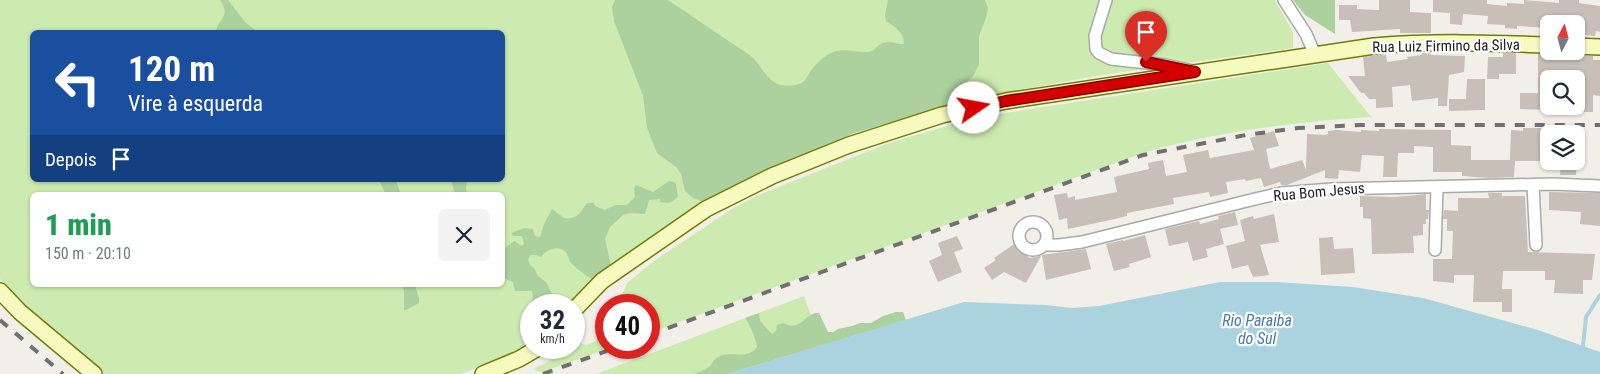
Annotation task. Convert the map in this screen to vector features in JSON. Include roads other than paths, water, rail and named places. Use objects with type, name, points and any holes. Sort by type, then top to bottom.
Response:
[{"type":"street","points":[[1106,0],[1095,36],[1096,49],[1099,54],[1111,59],[1165,65],[1195,72]]},
{"type":"street","points":[[1284,0],[1306,34],[1315,55]]},
{"type":"street","name":"Rua Luiz Firmino da Silva","points":[[585,299],[602,281],[706,209],[772,176],[849,145],[942,115],[1006,101],[1352,48],[1410,43],[1464,42],[1540,45]]},
{"type":"street","points":[[1585,46],[1600,47]]},
{"type":"street","name":"Rua Bom Jesus","points":[[1044,245],[1082,242],[1281,193],[1332,189],[1571,184],[1600,186]]},
{"type":"street","points":[[1533,185],[1536,245]]},
{"type":"street","points":[[1435,250],[1437,188]]},
{"type":"street","points":[[0,291],[20,312],[94,374]]},
{"type":"street","points":[[483,374],[520,358]]},
{"type":"water","name":"Rio Paraiba do Sul","points":[[1220,282],[1277,282],[1353,287],[1423,298],[1538,330],[1600,352],[1600,374],[727,374],[964,302],[1046,305],[1072,308],[1099,306]]},
{"type":"waterway","points":[[1583,346],[1586,317],[1600,295]]},
{"type":"railway","points":[[660,331],[1143,155],[1246,135],[1298,128],[1361,125],[1600,125]]},
{"type":"railway","points":[[0,320],[63,374]]},
{"type":"railway","points":[[543,374],[595,355]]}]
